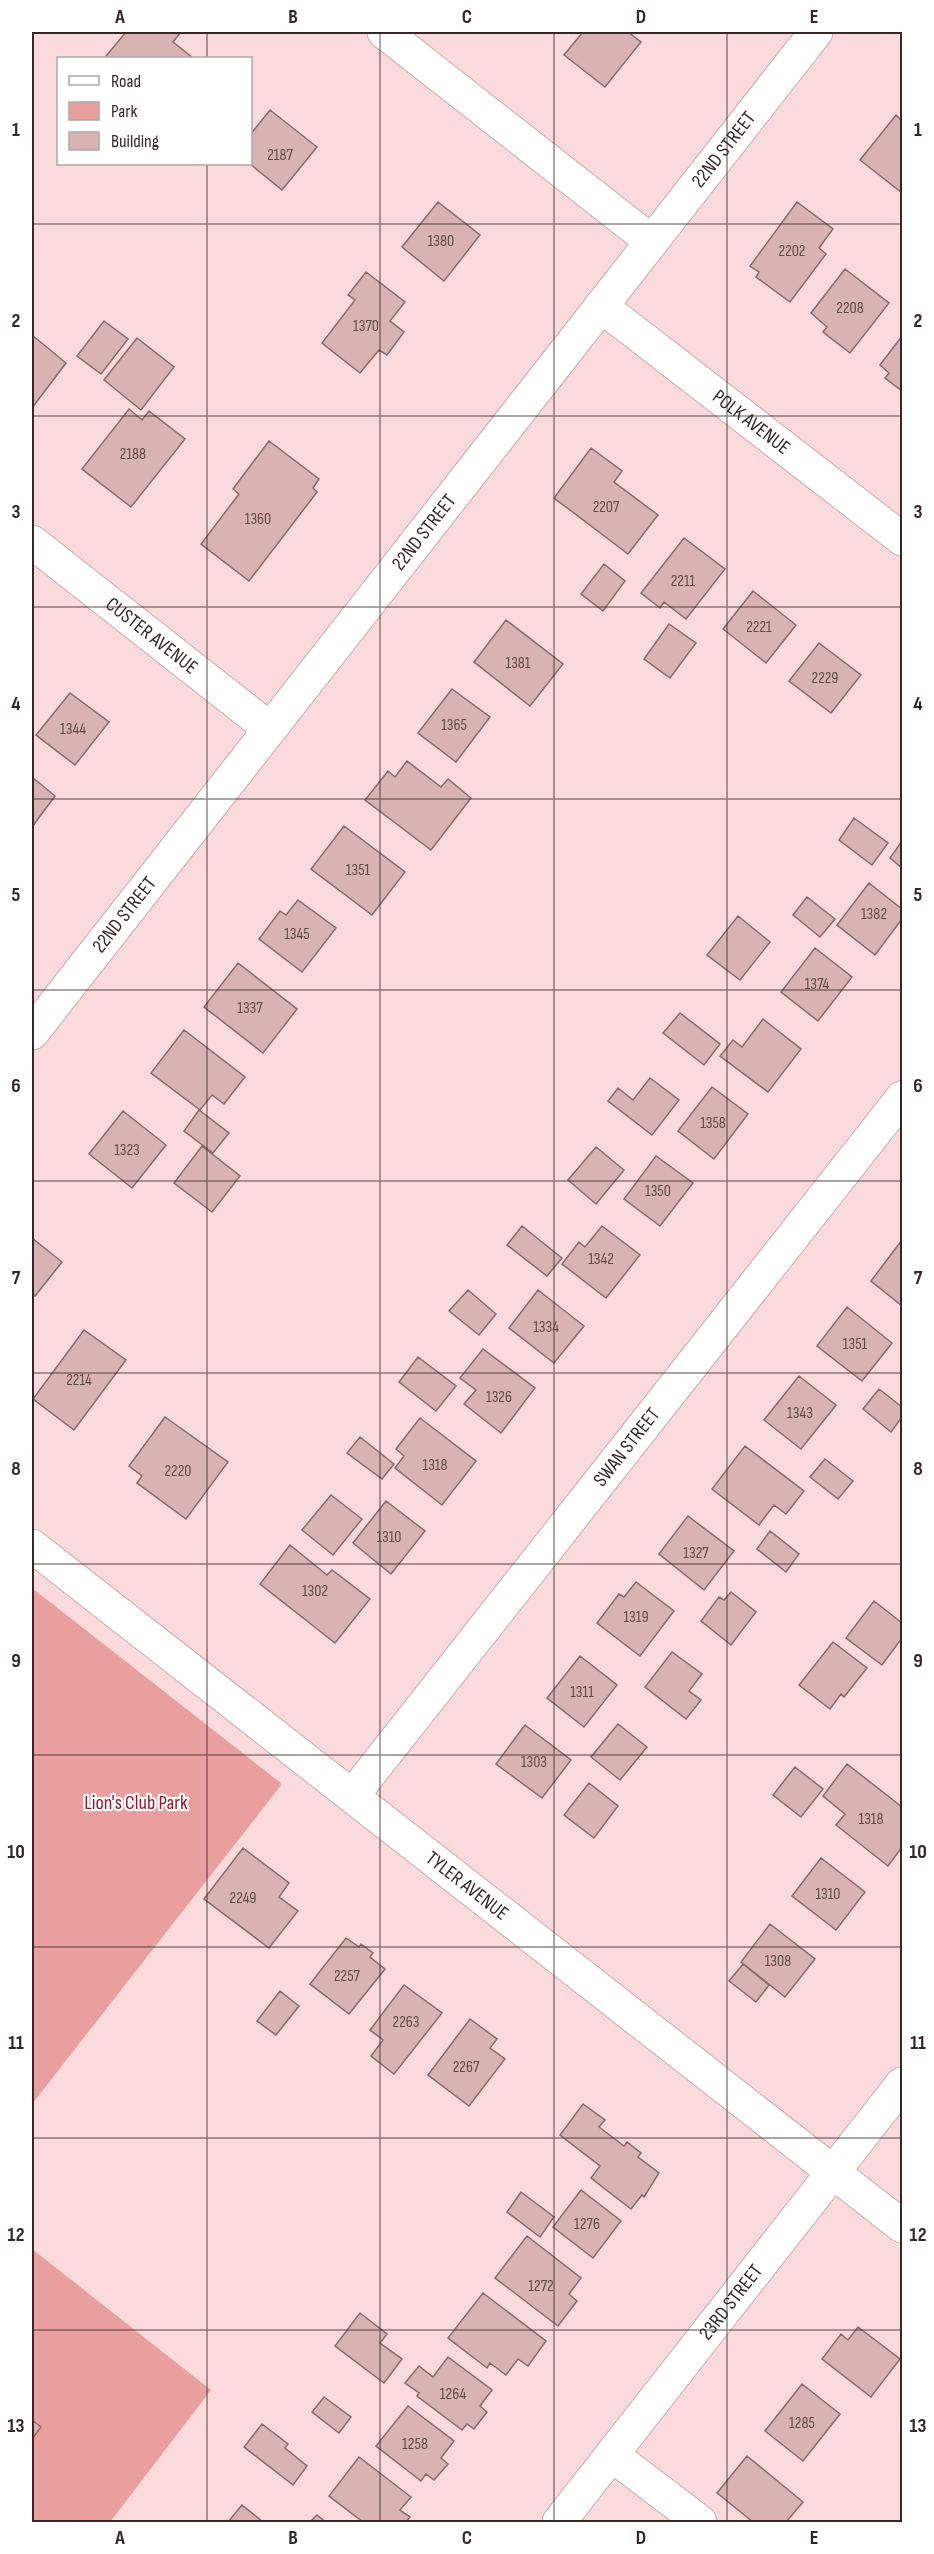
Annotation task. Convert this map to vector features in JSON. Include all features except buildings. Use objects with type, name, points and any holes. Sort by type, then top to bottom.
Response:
[{"type":"street","points":[[384,32],[651,241]]},
{"type":"street","name":"22ND STREET","points":[[32,1032],[816,32]]},
{"type":"street","name":"POLK AVENUE","points":[[601,306],[903,539]]},
{"type":"street","name":"CUSTER AVENUE","points":[[32,542],[270,729]]},
{"type":"street","name":"SWAN STREET","points":[[352,1796],[903,1098]]},
{"type":"street","name":"TYLER AVENUE","points":[[32,1546],[903,2226]]},
{"type":"street","name":"23RD STREET","points":[[559,2523],[903,2084]]},
{"type":"street","points":[[612,2455],[700,2523]]},
{"type":"green space","name":"Lion's Club Park","points":[[32,1588],[282,1784],[32,2104]]},
{"type":"green space","points":[[32,2249],[211,2390],[110,2522],[32,2522]]}]
